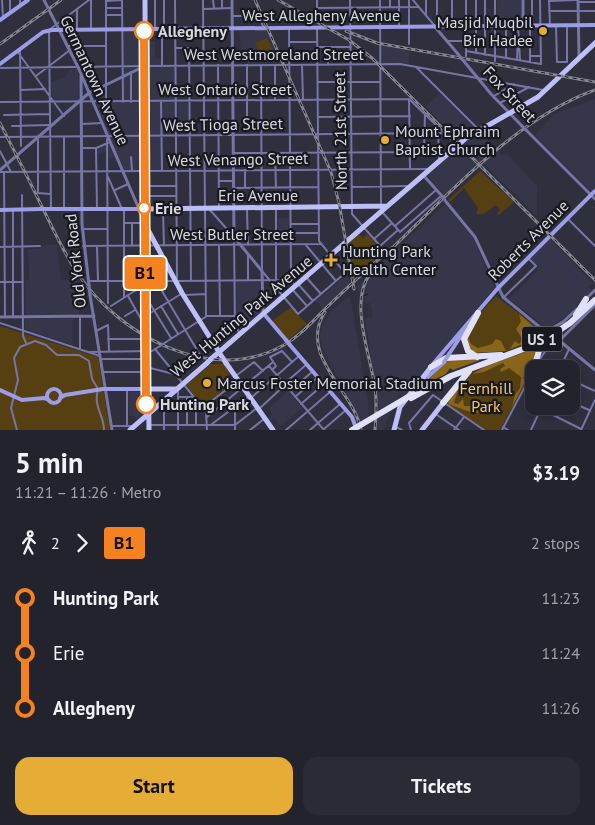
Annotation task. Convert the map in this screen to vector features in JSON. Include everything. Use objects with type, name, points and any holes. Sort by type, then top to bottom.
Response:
[{"type":"highway","name":"US 1","points":[[355,430],[413,393],[451,374],[538,341],[573,318],[595,298]]},
{"type":"highway","name":"US 1","points":[[413,393],[442,380],[523,350],[570,323],[595,298]]},
{"type":"highway","points":[[573,318],[586,299]]},
{"type":"highway","points":[[479,311],[466,332],[464,341],[470,353],[481,357]]},
{"type":"highway","points":[[537,360],[540,349],[551,335]]},
{"type":"highway","points":[[431,368],[446,358],[507,354]]},
{"type":"highway","points":[[446,402],[465,374],[479,366]]},
{"type":"main road","points":[[1,19],[28,0]]},
{"type":"main road","points":[[135,426],[148,428],[148,281],[144,208],[146,196],[145,0]]},
{"type":"main road","name":"West Allegheny Avenue","points":[[48,30],[317,27],[436,28],[452,26],[595,25]]},
{"type":"main road","points":[[1,62],[48,30]]},
{"type":"main road","name":"West Hunting Park Avenue","points":[[49,400],[55,404],[65,395],[106,389],[178,389],[364,227],[382,208],[479,130],[510,114],[544,92],[595,43]]},
{"type":"main road","name":"Roberts Avenue","points":[[413,393],[431,368],[498,288],[567,218],[593,197],[595,191]]},
{"type":"main road","points":[[2,210],[144,208]]},
{"type":"main road","name":"Erie Avenue","points":[[144,208],[382,208]]},
{"type":"main road","points":[[146,226],[183,294],[236,379],[273,430]]},
{"type":"main road","name":"Roberts Avenue","points":[[394,428],[398,409],[444,362],[479,311]]},
{"type":"main road","points":[[264,314],[354,419],[355,430]]},
{"type":"main road","points":[[44,398],[54,388],[65,395]]},
{"type":"main road","points":[[129,428],[135,426],[164,399],[178,389]]},
{"type":"main road","points":[[0,390],[29,401],[44,398],[49,400]]},
{"type":"main road","points":[[60,393],[60,398]]},
{"type":"main road","points":[[48,394],[49,400]]},
{"type":"main road","points":[[422,430],[446,402]]},
{"type":"street","points":[[1,19],[2,0]]},
{"type":"street","points":[[10,0],[10,13]]},
{"type":"street","points":[[20,0],[20,6]]},
{"type":"street","name":"Germantown Avenue","points":[[44,0],[78,66],[108,136],[108,143],[128,184],[144,208]]},
{"type":"street","points":[[50,209],[48,30],[90,0]]},
{"type":"street","points":[[90,0],[92,29]]},
{"type":"street","points":[[106,102],[106,0],[122,0],[123,102]]},
{"type":"street","points":[[155,0],[155,29]]},
{"type":"street","points":[[162,66],[164,0]]},
{"type":"street","points":[[175,0],[176,281]]},
{"type":"street","points":[[203,0],[204,136],[207,208],[205,245],[206,316]]},
{"type":"street","points":[[214,0],[214,8]]},
{"type":"street","points":[[222,0],[222,8]]},
{"type":"street","points":[[232,0],[234,316],[235,326],[241,334]]},
{"type":"street","points":[[317,0],[317,8],[418,7]]},
{"type":"street","name":"North 21st Street","points":[[350,0],[352,214],[380,246],[399,231]]},
{"type":"street","points":[[380,0],[382,208],[399,231],[442,196]]},
{"type":"street","points":[[390,0],[390,7]]},
{"type":"street","points":[[399,0],[399,27]]},
{"type":"street","points":[[409,0],[409,44]]},
{"type":"street","name":"Fox Street","points":[[413,0],[493,96],[593,197]]},
{"type":"street","points":[[426,0],[426,16]]},
{"type":"street","points":[[436,28],[437,0]]},
{"type":"street","points":[[452,0],[452,26]]},
{"type":"street","points":[[466,0],[466,56]]},
{"type":"street","points":[[476,0],[476,53]]},
{"type":"street","points":[[485,0],[485,55]]},
{"type":"street","points":[[495,0],[495,61]]},
{"type":"street","points":[[518,60],[518,35],[523,0]]},
{"type":"street","points":[[530,62],[532,0]]},
{"type":"street","points":[[466,52],[541,64],[540,0]]},
{"type":"street","points":[[550,26],[549,0],[595,2]]},
{"type":"street","points":[[578,1],[579,59]]},
{"type":"street","points":[[106,8],[122,8]]},
{"type":"street","points":[[204,9],[232,8]]},
{"type":"street","points":[[77,9],[78,29]]},
{"type":"street","points":[[549,11],[595,11]]},
{"type":"street","points":[[106,15],[122,15]]},
{"type":"street","points":[[232,16],[256,15],[264,28]]},
{"type":"street","points":[[506,26],[506,58]]},
{"type":"street","points":[[556,26],[557,62],[567,62],[566,26]]},
{"type":"street","points":[[207,208],[298,314],[346,273],[320,244],[318,233],[317,27]]},
{"type":"street","points":[[289,28],[291,280],[307,307]]},
{"type":"street","points":[[448,41],[466,41]]},
{"type":"street","points":[[289,42],[317,42]]},
{"type":"street","points":[[36,76],[69,48],[106,46]]},
{"type":"street","points":[[317,47],[351,47]]},
{"type":"street","points":[[328,47],[328,65]]},
{"type":"street","points":[[175,48],[189,48],[191,280]]},
{"type":"street","points":[[18,50],[21,58],[21,146]]},
{"type":"street","points":[[289,53],[317,53]]},
{"type":"street","points":[[530,56],[541,56]]},
{"type":"street","points":[[21,58],[64,116]]},
{"type":"street","name":"West Westmoreland Street","points":[[0,68],[380,64],[416,67],[514,84],[544,92]]},
{"type":"street","points":[[246,65],[247,117]]},
{"type":"street","points":[[260,65],[264,314]]},
{"type":"street","points":[[275,65],[275,100]]},
{"type":"street","points":[[302,65],[303,100]]},
{"type":"street","points":[[0,171],[89,93],[145,66]]},
{"type":"street","points":[[218,66],[219,208]]},
{"type":"street","points":[[416,67],[479,130]]},
{"type":"street","name":"Old York Road","points":[[80,72],[83,246],[112,428]]},
{"type":"street","points":[[131,72],[131,102]]},
{"type":"street","points":[[317,82],[380,82]]},
{"type":"street","points":[[81,89],[86,84]]},
{"type":"street","points":[[493,96],[514,84]]},
{"type":"street","points":[[500,103],[529,87]]},
{"type":"street","points":[[21,90],[45,90]]},
{"type":"street","points":[[409,99],[457,146]]},
{"type":"street","points":[[409,99],[410,169]]},
{"type":"street","name":"West Ontario Street","points":[[0,102],[409,99]]},
{"type":"street","points":[[161,101],[162,171]]},
{"type":"street","points":[[424,151],[425,113]]},
{"type":"street","points":[[4,115],[50,114]]},
{"type":"street","points":[[318,117],[410,116]]},
{"type":"street","points":[[81,124],[102,123]]},
{"type":"street","points":[[12,126],[50,127]]},
{"type":"street","points":[[438,126],[438,152],[440,160]]},
{"type":"street","name":"West Tioga Street","points":[[0,137],[445,133]]},
{"type":"street","points":[[64,137],[64,209]]},
{"type":"street","points":[[38,138],[39,193],[50,194]]},
{"type":"street","points":[[81,148],[96,148],[108,143],[108,303]]},
{"type":"street","points":[[96,148],[97,209]]},
{"type":"street","points":[[0,151],[11,172]]},
{"type":"street","points":[[233,153],[438,152]]},
{"type":"street","points":[[275,153],[276,188]]},
{"type":"street","points":[[131,157],[132,171]]},
{"type":"street","points":[[417,169],[475,237],[503,298]]},
{"type":"street","name":"West Venango Street","points":[[0,171],[107,173],[123,171],[430,169]]},
{"type":"street","points":[[245,170],[245,188]]},
{"type":"street","points":[[4,172],[2,210],[5,317]]},
{"type":"street","points":[[107,173],[123,209],[126,296],[136,310],[147,335],[108,339]]},
{"type":"street","points":[[219,181],[233,181]]},
{"type":"street","points":[[114,190],[128,184]]},
{"type":"street","points":[[146,186],[176,186]]},
{"type":"street","points":[[352,187],[410,186]]},
{"type":"street","points":[[233,188],[318,187]]},
{"type":"street","points":[[394,226],[436,190]]},
{"type":"street","points":[[22,195],[23,330],[26,343]]},
{"type":"street","points":[[146,196],[176,196]]},
{"type":"street","points":[[276,207],[276,280]]},
{"type":"street","points":[[163,208],[164,246]]},
{"type":"street","points":[[247,208],[248,245]]},
{"type":"street","points":[[12,210],[13,317]]},
{"type":"street","points":[[567,218],[595,246]]},
{"type":"street","points":[[124,223],[146,226]]},
{"type":"street","points":[[132,223],[132,246]]},
{"type":"street","points":[[374,239],[392,223]]},
{"type":"street","points":[[290,224],[318,224]]},
{"type":"street","points":[[82,229],[107,229]]},
{"type":"street","points":[[290,233],[318,233]]},
{"type":"street","points":[[305,244],[336,281]]},
{"type":"street","name":"West Butler Street","points":[[83,246],[320,244]]},
{"type":"street","points":[[220,245],[220,316]]},
{"type":"street","points":[[0,247],[40,246]]},
{"type":"street","points":[[98,246],[98,281]]},
{"type":"street","points":[[248,254],[248,280]]},
{"type":"street","points":[[503,298],[536,266],[528,258]]},
{"type":"street","points":[[111,306],[148,281],[170,269]]},
{"type":"street","points":[[306,277],[321,294]]},
{"type":"street","points":[[88,283],[98,281],[291,280]]},
{"type":"street","points":[[156,281],[200,354]]},
{"type":"street","points":[[0,282],[23,282]]},
{"type":"street","points":[[295,286],[314,301]]},
{"type":"street","points":[[551,335],[595,290]]},
{"type":"street","points":[[147,315],[183,294],[206,294]]},
{"type":"street","points":[[491,296],[497,295],[503,298],[595,370]]},
{"type":"street","points":[[147,300],[171,339]]},
{"type":"street","points":[[558,341],[595,304]]},
{"type":"street","points":[[161,306],[178,334]]},
{"type":"street","points":[[125,316],[136,310]]},
{"type":"street","points":[[0,317],[94,316]]},
{"type":"street","points":[[87,351],[147,351],[155,349],[206,316],[234,316]]},
{"type":"street","points":[[80,317],[80,349]]},
{"type":"street","points":[[1,324],[87,351],[100,358],[147,359]]},
{"type":"street","points":[[96,331],[108,325],[109,351]]},
{"type":"street","points":[[564,336],[565,346]]},
{"type":"street","points":[[17,430],[11,412],[13,395],[18,380],[14,358],[18,349],[26,343],[41,342],[53,353],[63,356],[79,355],[85,357],[90,363],[92,379],[98,390],[96,402],[104,430]]},
{"type":"street","points":[[155,349],[202,408],[207,417],[207,430]]},
{"type":"street","points":[[564,360],[569,349]]},
{"type":"street","points":[[272,370],[276,366],[270,357],[282,351],[292,362]]},
{"type":"street","points":[[211,425],[249,398],[299,356]]},
{"type":"street","points":[[207,417],[243,389],[273,362]]},
{"type":"street","points":[[202,408],[253,363],[263,371]]},
{"type":"street","points":[[148,428],[164,425],[235,425],[257,409],[307,364]]},
{"type":"street","points":[[269,366],[324,430],[346,410]]},
{"type":"street","points":[[103,372],[148,369],[176,374]]},
{"type":"street","points":[[290,391],[313,371]]},
{"type":"street","points":[[295,397],[318,377]]},
{"type":"street","points":[[301,404],[324,384]]},
{"type":"street","points":[[580,384],[595,392]]},
{"type":"street","points":[[508,430],[502,429],[525,387]]},
{"type":"street","points":[[112,428],[129,428],[127,389]]},
{"type":"street","points":[[178,389],[178,430]]},
{"type":"street","points":[[286,430],[330,392]]},
{"type":"street","points":[[411,430],[409,423],[433,395],[446,402],[484,430]]},
{"type":"street","points":[[178,397],[194,397]]},
{"type":"street","points":[[187,397],[188,430]]},
{"type":"street","points":[[164,399],[164,430]]},
{"type":"street","points":[[196,400],[196,425]]},
{"type":"street","points":[[554,415],[581,430],[595,400]]},
{"type":"street","points":[[310,430],[341,403]]},
{"type":"street","points":[[580,406],[590,411]]},
{"type":"street","points":[[235,407],[235,430]]},
{"type":"street","points":[[435,413],[459,430]]},
{"type":"street","points":[[531,430],[538,415]]},
{"type":"street","points":[[455,429],[464,417]]},
{"type":"street","points":[[250,430],[264,419]]},
{"type":"street","points":[[394,428],[402,430]]},
{"type":"shaded area","points":[[497,0],[521,0],[521,24],[497,24]]},
{"type":"shaded area","points":[[122,29],[145,29],[148,41],[155,41],[155,58],[161,59],[161,65],[175,66],[176,136],[162,136],[162,171],[123,171],[116,156],[109,159],[106,152],[96,155],[96,148],[110,142],[92,95],[106,95],[106,102],[123,102]]},
{"type":"shaded area","points":[[239,30],[266,30],[281,64],[247,64],[247,58],[234,58],[234,54],[241,54]]},
{"type":"shaded area","points":[[381,45],[410,51],[409,64],[382,63]]},
{"type":"shaded area","points":[[70,69],[77,69],[78,71],[79,100],[55,101],[52,96],[51,82],[65,77]]},
{"type":"shaded area","points":[[440,93],[475,129],[459,140],[426,107]]},
{"type":"shaded area","points":[[595,99],[595,188],[591,191],[535,135],[554,114]]},
{"type":"shaded area","points":[[178,103],[188,103],[188,128],[178,128]]},
{"type":"shaded area","points":[[480,133],[502,155],[507,154],[537,186],[537,216],[482,162],[445,196],[427,175],[469,139]]},
{"type":"shaded area","points":[[445,204],[473,238],[495,287],[405,397],[399,394],[383,430],[375,430],[378,413],[376,389],[365,318],[373,317],[370,303],[365,303],[356,287]]},
{"type":"shaded area","points":[[278,218],[289,218],[289,243],[278,243]]},
{"type":"shaded area","points":[[550,239],[593,283],[588,287],[592,290],[575,310],[548,329],[509,299],[538,270],[530,259]]},
{"type":"shaded area","points":[[40,245],[57,245],[61,280],[76,280],[82,291],[79,292],[79,315],[26,315],[25,281],[29,280],[28,249],[40,249]]},
{"type":"shaded area","points":[[348,273],[350,285],[323,310],[316,301]]},
{"type":"shaded area","points":[[236,282],[260,282],[260,314],[241,330],[237,324]]},
{"type":"shaded area","points":[[350,296],[369,408],[368,419],[361,422],[322,347],[320,336],[322,326],[332,310]]},
{"type":"shaded area","points":[[519,314],[542,334],[538,338],[510,349],[515,341],[519,344],[523,340],[516,329],[521,322]]},
{"type":"shaded area","points":[[73,318],[73,345],[25,329],[25,319]]},
{"type":"shaded area","points":[[467,335],[471,344],[478,348],[492,344],[496,339],[501,341],[506,351],[472,353],[465,337]]},
{"type":"shaded area","points":[[531,350],[537,350],[534,360],[525,360],[525,377],[523,377],[525,382],[512,407],[515,395],[520,388],[521,377],[509,368],[501,372],[500,369],[505,366],[503,363],[484,372],[472,374],[486,366]]},
{"type":"shaded area","points":[[449,359],[483,359],[453,370],[450,368],[446,374],[427,383]]},
{"type":"shaded area","points":[[464,377],[467,378],[458,390],[454,403],[458,404],[463,399],[464,406],[470,406],[475,403],[479,409],[485,407],[487,409],[484,412],[473,413],[448,404],[450,396]]},
{"type":"shaded area","points":[[288,391],[302,408],[281,426],[274,418],[269,421],[267,419],[273,414],[269,408]]},
{"type":"shaded area","points":[[128,392],[144,392],[145,413],[136,421],[135,416],[129,416]]},
{"type":"green space","points":[[267,38],[276,58],[264,63],[255,43]]},
{"type":"green space","points":[[480,171],[514,202],[499,215],[497,213],[500,209],[496,205],[484,214],[476,214],[478,208],[464,188],[450,202],[448,200]]},
{"type":"green space","points":[[359,234],[363,238],[367,234],[383,252],[354,281],[348,244]]},
{"type":"green space","name":"Fernhill Park","points":[[496,296],[546,334],[509,351],[509,358],[533,349],[537,353],[535,360],[525,360],[525,384],[500,430],[486,430],[448,406],[447,402],[468,374],[507,358],[506,351],[495,354],[465,343],[477,316]]},
{"type":"green space","points":[[291,307],[307,324],[288,340],[272,321]]},
{"type":"green space","points":[[0,326],[98,357],[110,430],[0,430]]},
{"type":"green space","name":"Marcus Foster Memorial Stadium","points":[[211,364],[224,364],[230,374],[223,380],[228,387],[203,406],[186,385]]},
{"type":"waterway","points":[[362,307],[361,297],[368,294]]},
{"type":"railway","points":[[0,44],[61,0]]},
{"type":"railway","points":[[255,0],[331,172],[339,203],[354,289]]},
{"type":"railway","points":[[278,0],[349,40],[372,58],[595,280]]},
{"type":"railway","points":[[346,31],[377,43],[595,82]]},
{"type":"railway","points":[[388,252],[459,183],[510,139],[537,119],[595,90]]},
{"type":"railway","points":[[0,123],[70,262],[96,297],[118,317],[143,335],[170,348],[198,357],[227,360],[256,356],[284,345],[301,332],[393,247]]},
{"type":"railway","points":[[370,274],[364,285],[361,313],[375,387],[375,430]]},
{"type":"railway","points":[[325,312],[318,328],[318,343],[322,358],[356,415],[361,430]]},
{"type":"metro line","name":"B1","points":[[144,31],[146,404]]},
{"type":"place","name":"Allegheny","points":[[144,31]]},
{"type":"place","name":"Masjid Muqbil Bin Hadee","points":[[543,31]]},
{"type":"place","name":"Mount Ephraim Baptist Church","points":[[385,140]]},
{"type":"place","name":"Erie","points":[[144,208]]},
{"type":"place","name":"Hunting Park Health Center","points":[[331,260]]},
{"type":"place","name":"Marcus Foster Memorial Stadium","points":[[207,383]]},
{"type":"place","name":"Hunting Park","points":[[146,404]]}]
